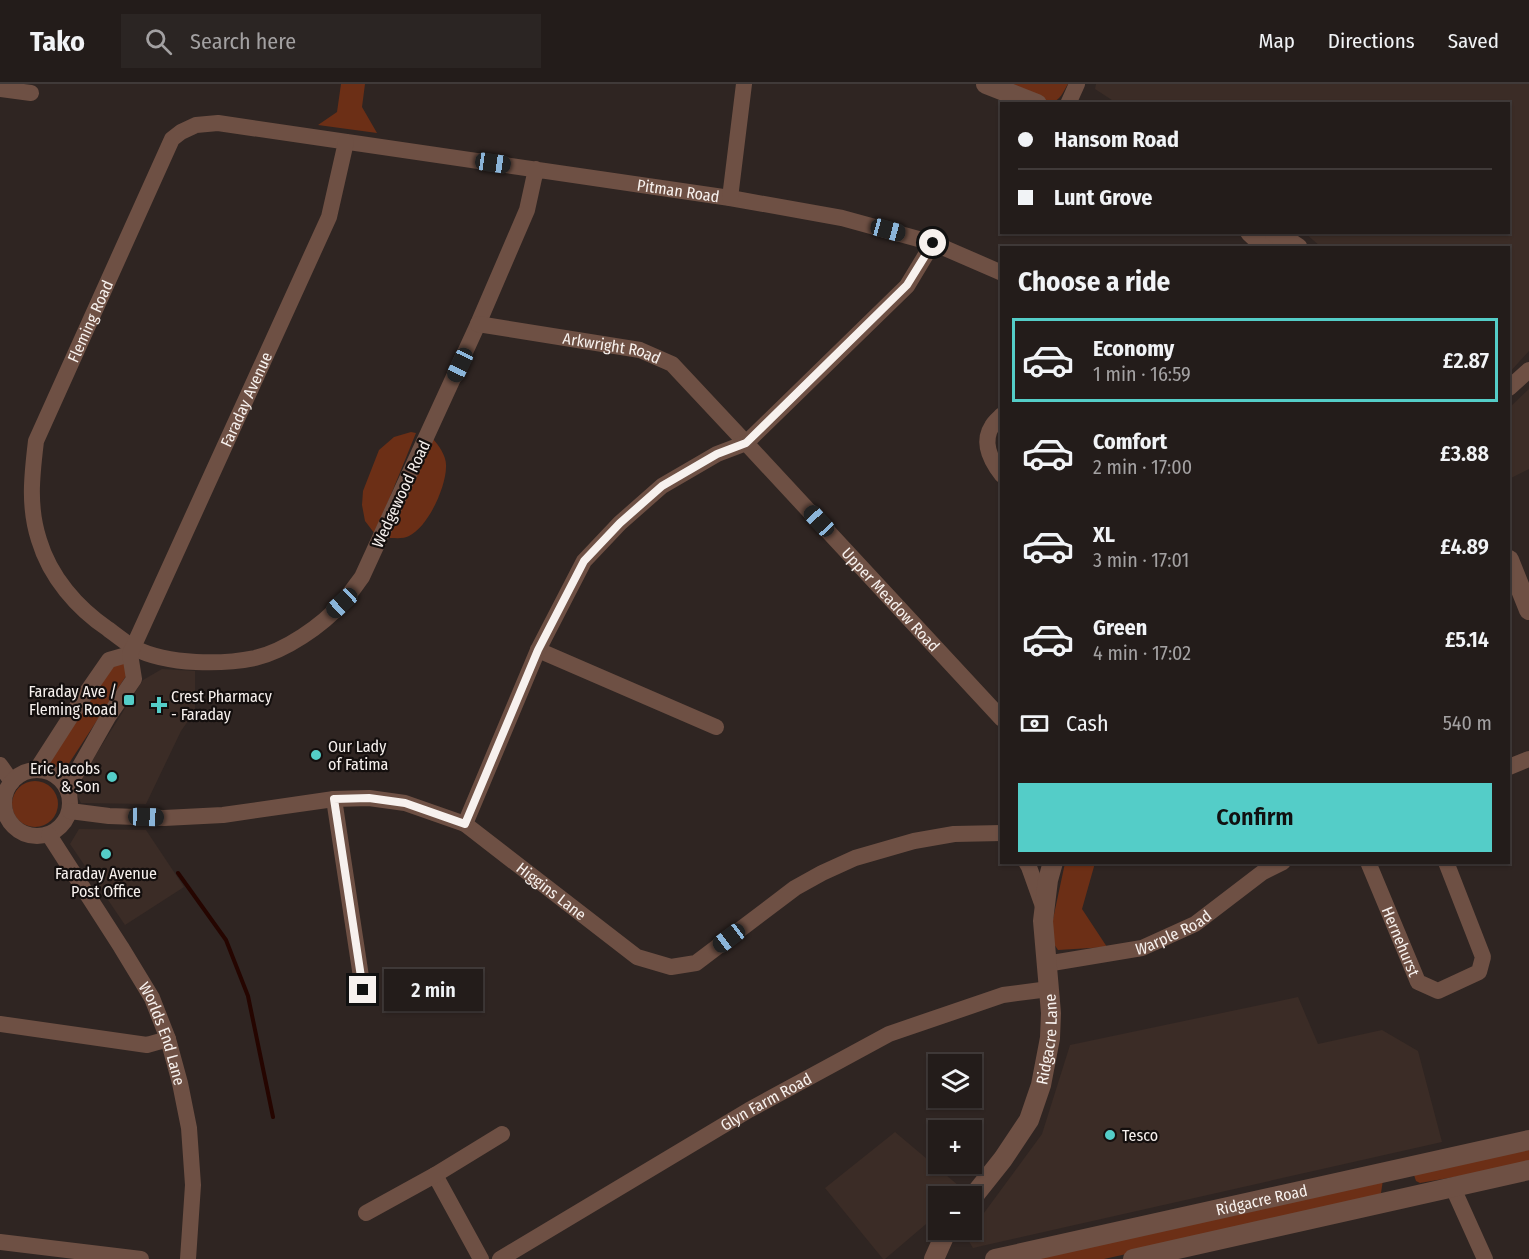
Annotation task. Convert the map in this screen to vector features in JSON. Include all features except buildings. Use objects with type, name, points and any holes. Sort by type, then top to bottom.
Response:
[{"type":"street","points":[[730,198],[744,84]]},
{"type":"street","points":[[986,84],[1032,102]]},
{"type":"street","points":[[1069,102],[1077,84]]},
{"type":"street","points":[[0,89],[31,93]]},
{"type":"street","name":"Fleming Road","points":[[132,651],[92,618],[68,593],[49,566],[33,515],[31,483],[36,441],[172,139],[181,132],[196,126],[218,123],[346,142]]},
{"type":"street","name":"Pitman Road","points":[[346,142],[730,198],[842,218],[933,243],[1000,272]]},
{"type":"street","name":"Faraday Avenue","points":[[67,789],[108,717],[134,678],[132,651],[329,217],[346,142]]},
{"type":"street","name":"Wedgewood Road","points":[[132,651],[185,662],[218,663],[256,658],[292,644],[329,616],[342,603],[362,577],[478,324],[527,210],[536,169]]},
{"type":"street","points":[[1252,234],[1266,246]]},
{"type":"street","points":[[1277,234],[1295,246]]},
{"type":"street","points":[[465,824],[538,650],[584,561],[620,523],[662,486],[717,454],[746,443],[907,285],[933,243]]},
{"type":"street","name":"Arkwright Road","points":[[478,324],[640,350],[662,359],[672,364],[746,443]]},
{"type":"street","points":[[1510,387],[1529,370]]},
{"type":"street","points":[[1000,417],[991,427],[986,444],[993,463],[1000,472]]},
{"type":"street","name":"Upper Meadow Road","points":[[746,443],[1000,717]]},
{"type":"street","points":[[1510,563],[1529,610]]},
{"type":"street","points":[[538,650],[716,727]]},
{"type":"street","points":[[38,769],[56,776],[67,789],[70,811],[62,826],[49,835],[33,836],[24,834],[9,822],[3,810],[6,792],[20,775],[38,769],[109,660],[132,651]]},
{"type":"street","points":[[1510,767],[1529,759]]},
{"type":"street","points":[[0,765],[12,782]]},
{"type":"street","name":"Higgins Lane","points":[[70,811],[109,816],[164,818],[223,815],[334,799],[369,798],[405,803],[465,824],[637,957],[671,967],[696,963],[795,888],[855,858],[914,841],[954,834],[1000,833]]},
{"type":"street","points":[[334,799],[363,990]]},
{"type":"street","name":"Worlds End Lane","points":[[49,835],[152,998],[168,1039],[189,1128],[193,1185],[188,1259]]},
{"type":"street","points":[[1027,864],[1044,910]]},
{"type":"street","name":"Ridgacre Lane","points":[[982,1186],[1029,1120],[1041,1085],[1050,1038],[1051,1013],[1043,921],[1052,864]]},
{"type":"street","name":"Warple Road","points":[[1046,964],[1142,948],[1195,924],[1263,872],[1279,864]]},
{"type":"street","name":"Hernehurst","points":[[1369,864],[1418,982],[1438,991],[1479,972],[1483,957],[1447,864]]},
{"type":"street","name":"Glyn Farm Road","points":[[501,1259],[749,1110],[889,1034],[1003,995],[1049,989]]},
{"type":"street","points":[[0,1024],[147,1045],[168,1039]]},
{"type":"street","points":[[366,1213],[502,1134]]},
{"type":"street","name":"Ridgacre Road","points":[[995,1259],[1529,1140]]},
{"type":"street","name":"Ridgacre Road","points":[[1133,1259],[1529,1170]]},
{"type":"street","points":[[435,1174],[481,1259]]},
{"type":"street","points":[[1453,1188],[1485,1259]]},
{"type":"street","points":[[934,1259],[943,1240]]},
{"type":"street","points":[[0,1242],[141,1259]]},
{"type":"shaded area","points":[[341,84],[365,84],[362,107],[377,133],[318,125],[337,112]]},
{"type":"shaded area","points":[[1000,84],[1068,84],[1059,98],[1051,102]]},
{"type":"shaded area","points":[[1096,84],[1529,84],[1529,351],[1510,372],[1510,246],[1320,246],[1306,234],[1510,234],[1510,102],[1115,102],[1095,89]]},
{"type":"shaded area","points":[[1529,389],[1529,469],[1510,478],[1510,407]]},
{"type":"shaded area","points":[[411,432],[416,433],[375,534],[365,521],[362,505],[363,491],[379,450],[394,437]]},
{"type":"shaded area","points":[[432,438],[442,451],[446,463],[443,485],[435,506],[423,524],[409,536],[390,538],[388,530]]},
{"type":"shaded area","points":[[124,659],[128,673],[64,771],[47,762],[116,662]]},
{"type":"shaded area","points":[[162,669],[195,671],[195,711],[181,731],[146,804],[81,803],[74,789],[143,680]]},
{"type":"shaded area","points":[[35,781],[44,782],[51,788],[57,795],[57,813],[51,820],[44,826],[35,827],[26,826],[19,820],[13,813],[12,804],[13,795],[19,788],[26,782]]},
{"type":"shaded area","points":[[79,829],[146,830],[184,887],[125,925],[70,844]]},
{"type":"shaded area","points":[[1065,864],[1095,864],[1082,909],[1107,947],[1058,950],[1052,941],[1053,919]]},
{"type":"shaded area","points":[[1298,997],[1318,1044],[1382,1030],[1418,1051],[1442,1142],[973,1248],[968,1240],[982,1240],[982,1216],[1042,1134],[1070,1045]]},
{"type":"shaded area","points":[[895,1132],[928,1160],[928,1174],[945,1174],[959,1186],[928,1186],[928,1222],[885,1259],[825,1188]]},
{"type":"shaded area","points":[[1529,1147],[1529,1164],[1420,1183],[1416,1181],[1414,1175]]},
{"type":"shaded area","points":[[1383,1180],[1381,1193],[1370,1200],[1104,1259],[1026,1259]]},
{"type":"waterway","points":[[178,873],[226,940],[248,996],[273,1117]]},
{"type":"place","name":"Faraday Ave / Fleming Road","points":[[129,700]]},
{"type":"place","name":"Crest Pharmacy - Faraday","points":[[159,705]]},
{"type":"place","name":"Our Lady of Fatima","points":[[316,755]]},
{"type":"place","name":"Eric Jacobs & Son","points":[[112,777]]},
{"type":"place","name":"Faraday Avenue Post Office","points":[[106,854]]},
{"type":"place","name":"Tesco","points":[[1110,1135]]},
{"type":"route","points":[[363,990],[334,799],[369,798],[405,803],[465,824],[538,650],[584,561],[620,523],[662,486],[717,454],[746,443],[907,285],[933,243]]}]
